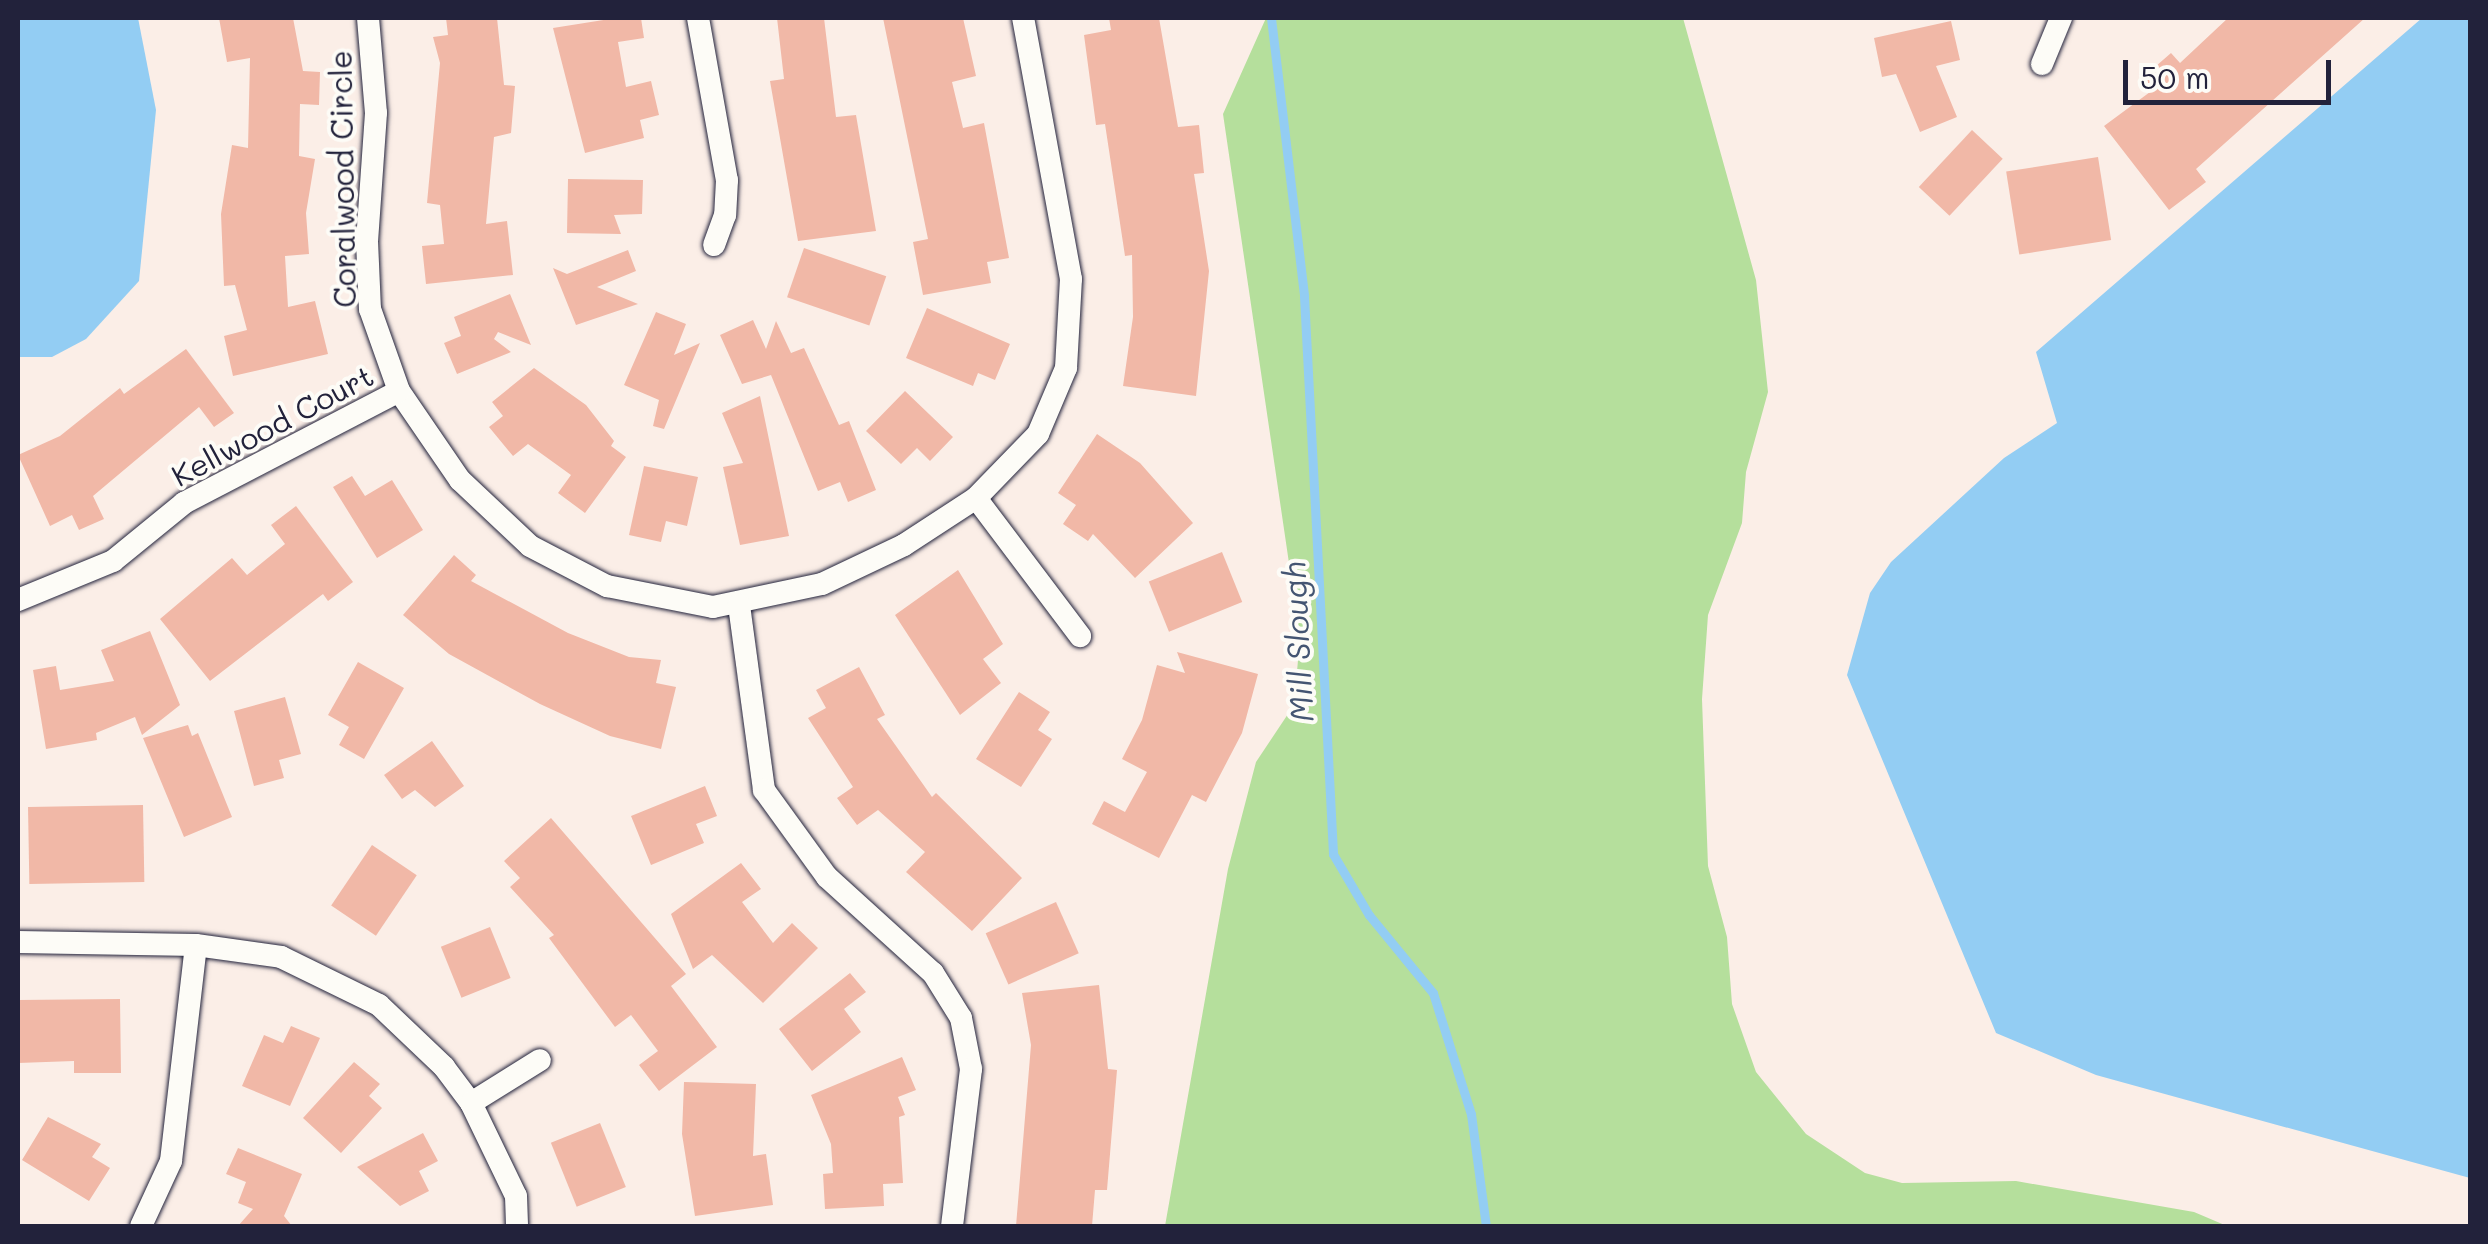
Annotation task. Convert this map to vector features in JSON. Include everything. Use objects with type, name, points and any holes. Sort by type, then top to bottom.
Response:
[{"type":"street","name":"Coralwood Circle","points":[[368,18],[376,113],[367,241],[370,308],[400,392],[460,480],[505,526],[554,562],[660,602],[738,605],[822,584],[904,545],[976,498],[1038,434],[1066,368],[1071,278],[1023,18]]},
{"type":"street","points":[[698,18],[727,180],[725,215],[714,245]]},
{"type":"street","points":[[2042,64],[2061,18]]},
{"type":"street","name":"Kellwood Court","points":[[18,600],[113,562],[184,503],[400,392]]},
{"type":"street","points":[[976,498],[1080,636]]},
{"type":"street","points":[[738,605],[764,790],[827,877],[934,973],[961,1018],[971,1069],[952,1226]]},
{"type":"street","points":[[18,942],[196,945],[281,958],[380,1006],[444,1067],[471,1104],[516,1196],[517,1226]]},
{"type":"street","points":[[141,1226],[170,1160],[196,945]]},
{"type":"street","points":[[471,1104],[540,1060]]},
{"type":"green space","name":"Mill Slough","points":[[1266,18],[1683,18],[1756,280],[1768,392],[1746,472],[1742,523],[1708,615],[1702,699],[1708,866],[1727,937],[1732,1004],[1756,1072],[1806,1134],[1865,1173],[1902,1183],[2016,1181],[2194,1212],[2227,1226],[1165,1226],[1228,869],[1256,762],[1294,705],[1300,638],[1223,114]]},
{"type":"water","points":[[18,18],[138,18],[156,110],[139,281],[86,339],[52,357],[18,357]]},
{"type":"water","points":[[2422,18],[2470,18],[2470,1178],[2096,1075],[1996,1033],[1847,675],[1870,593],[1891,562],[2004,458],[2057,423],[2036,352]]},
{"type":"building","points":[[219,18],[293,18],[303,71],[320,72],[319,105],[300,104],[299,156],[315,159],[306,213],[309,254],[285,256],[288,307],[315,301],[328,354],[233,376],[224,336],[247,330],[235,285],[224,286],[221,214],[232,145],[248,148],[250,58],[227,62]]},
{"type":"building","points":[[446,18],[497,18],[504,85],[515,86],[511,133],[494,137],[486,224],[507,221],[513,275],[426,284],[422,246],[444,244],[440,205],[427,203],[440,63],[433,37],[448,35]]},
{"type":"building","points":[[641,18],[644,38],[618,42],[626,87],[651,81],[659,115],[640,120],[644,138],[585,153],[553,28]]},
{"type":"building","points":[[777,18],[824,18],[836,117],[856,115],[876,231],[798,241],[770,81],[784,79]]},
{"type":"building","points":[[883,18],[963,18],[976,76],[952,82],[963,128],[984,123],[1009,258],[987,262],[991,283],[923,295],[913,242],[928,239]]},
{"type":"building","points":[[1109,18],[1159,18],[1178,127],[1199,125],[1204,173],[1194,174],[1209,271],[1196,396],[1123,386],[1133,317],[1132,255],[1125,256],[1105,124],[1096,125],[1084,35],[1111,30]]},
{"type":"building","points":[[2228,18],[2365,18],[2196,169],[2206,182],[2169,210],[2104,126],[2150,92],[2140,80],[2171,53],[2180,63]]},
{"type":"building","points":[[1951,21],[1960,60],[1936,66],[1957,117],[1920,132],[1896,74],[1882,77],[1874,38]]},
{"type":"building","points":[[1972,130],[2003,159],[1950,216],[1919,187]]},
{"type":"building","points":[[2098,157],[2111,240],[2019,255],[2006,172]]},
{"type":"building","points":[[568,179],[643,180],[642,214],[614,215],[621,234],[567,233]]},
{"type":"building","points":[[804,248],[886,276],[869,325],[787,297]]},
{"type":"building","points":[[628,250],[636,271],[597,287],[638,304],[576,325],[553,268],[567,274]]},
{"type":"building","points":[[510,294],[531,345],[498,332],[494,339],[511,352],[457,374],[444,343],[461,336],[454,317]]},
{"type":"building","points":[[927,308],[1010,344],[995,380],[978,373],[973,386],[906,358]]},
{"type":"building","points":[[656,312],[686,324],[674,355],[700,343],[664,429],[653,426],[659,400],[624,385]]},
{"type":"building","points":[[753,320],[766,349],[776,321],[791,353],[804,348],[839,425],[849,421],[876,490],[848,502],[840,482],[818,491],[771,375],[742,384],[720,335]]},
{"type":"building","points":[[186,349],[234,413],[214,427],[199,407],[93,496],[104,519],[79,530],[72,515],[50,526],[18,455],[60,436],[120,388],[124,394]]},
{"type":"building","points":[[534,368],[586,405],[614,441],[611,446],[626,457],[585,513],[558,493],[571,475],[528,444],[513,456],[489,427],[503,416],[492,402]]},
{"type":"building","points":[[905,391],[953,437],[930,461],[917,448],[901,464],[866,431]]},
{"type":"building","points":[[760,396],[789,536],[740,545],[723,467],[743,463],[722,413]]},
{"type":"building","points":[[1097,434],[1140,463],[1193,523],[1135,578],[1093,534],[1088,541],[1063,524],[1076,505],[1058,493]]},
{"type":"building","points":[[644,466],[698,477],[687,526],[666,521],[661,542],[629,535]]},
{"type":"building","points":[[352,476],[365,496],[392,480],[423,530],[377,558],[333,487]]},
{"type":"building","points":[[296,506],[353,582],[328,601],[323,594],[210,681],[160,619],[232,558],[247,575],[285,544],[271,525]]},
{"type":"building","points":[[1222,552],[1242,602],[1169,632],[1149,582]]},
{"type":"building","points":[[454,555],[476,575],[471,581],[568,633],[629,657],[661,660],[656,683],[676,687],[661,749],[610,736],[540,704],[449,654],[403,615]]},
{"type":"building","points":[[958,570],[1003,644],[983,659],[1001,683],[960,715],[895,615]]},
{"type":"building","points":[[150,631],[180,705],[142,735],[135,717],[96,733],[97,740],[46,749],[33,670],[56,666],[60,690],[114,681],[101,650]]},
{"type":"building","points":[[1177,652],[1258,674],[1242,733],[1206,802],[1192,795],[1159,858],[1092,824],[1104,801],[1125,812],[1147,772],[1122,759],[1142,720],[1157,665],[1185,673]]},
{"type":"building","points":[[358,662],[404,688],[364,759],[339,745],[349,727],[328,715]]},
{"type":"building","points":[[859,667],[885,715],[877,719],[932,797],[936,793],[1022,878],[972,931],[906,872],[925,852],[878,810],[857,825],[837,798],[853,787],[808,718],[826,708],[816,690]]},
{"type":"building","points":[[1019,692],[1050,712],[1038,730],[1052,739],[1021,787],[976,759]]},
{"type":"building","points":[[285,697],[301,754],[279,760],[284,778],[254,786],[234,711]]},
{"type":"building","points":[[188,725],[192,736],[198,733],[232,817],[184,837],[143,738]]},
{"type":"building","points":[[432,741],[464,786],[435,807],[415,790],[402,799],[384,775]]},
{"type":"building","points":[[705,786],[717,816],[696,824],[704,843],[651,865],[631,816]]},
{"type":"building","points":[[143,805],[144,882],[29,884],[28,807]]},
{"type":"building","points":[[551,818],[686,974],[671,986],[717,1047],[659,1091],[639,1065],[658,1051],[631,1015],[615,1027],[549,938],[554,935],[510,887],[520,878],[504,861]]},
{"type":"building","points":[[372,845],[417,875],[376,936],[331,906]]},
{"type":"building","points":[[741,863],[761,889],[742,902],[773,943],[792,923],[818,948],[763,1003],[712,955],[693,969],[671,914]]},
{"type":"building","points":[[1056,902],[1079,953],[1008,984],[986,933]]},
{"type":"building","points":[[490,927],[511,978],[461,998],[441,947]]},
{"type":"building","points":[[850,973],[866,992],[844,1009],[861,1032],[812,1071],[779,1029]]},
{"type":"building","points":[[1099,985],[1108,1069],[1117,1070],[1107,1190],[1095,1190],[1092,1226],[1016,1226],[1031,1045],[1022,993]]},
{"type":"building","points":[[120,999],[121,1073],[74,1073],[74,1061],[18,1063],[18,1000]]},
{"type":"building","points":[[291,1026],[320,1038],[290,1106],[242,1086],[264,1035],[283,1043]]},
{"type":"building","points":[[902,1057],[916,1090],[898,1097],[905,1115],[899,1117],[903,1183],[883,1184],[884,1206],[825,1209],[823,1174],[833,1173],[831,1144],[811,1095]]},
{"type":"building","points":[[354,1062],[380,1084],[369,1096],[382,1108],[341,1153],[303,1118]]},
{"type":"building","points":[[684,1082],[756,1084],[753,1156],[766,1154],[773,1205],[695,1216],[682,1134]]},
{"type":"building","points":[[48,1117],[101,1144],[92,1157],[110,1168],[89,1201],[22,1160]]},
{"type":"building","points":[[600,1123],[626,1187],[577,1207],[551,1143]]},
{"type":"building","points":[[423,1133],[438,1161],[419,1171],[429,1191],[400,1206],[357,1167]]},
{"type":"building","points":[[238,1148],[302,1174],[284,1216],[292,1226],[238,1226],[253,1209],[238,1203],[246,1182],[226,1174]]},
{"type":"waterway","name":"Mill Slough","points":[[1271,18],[1304,296],[1333,854],[1369,915],[1433,993],[1471,1114],[1486,1226]]}]
